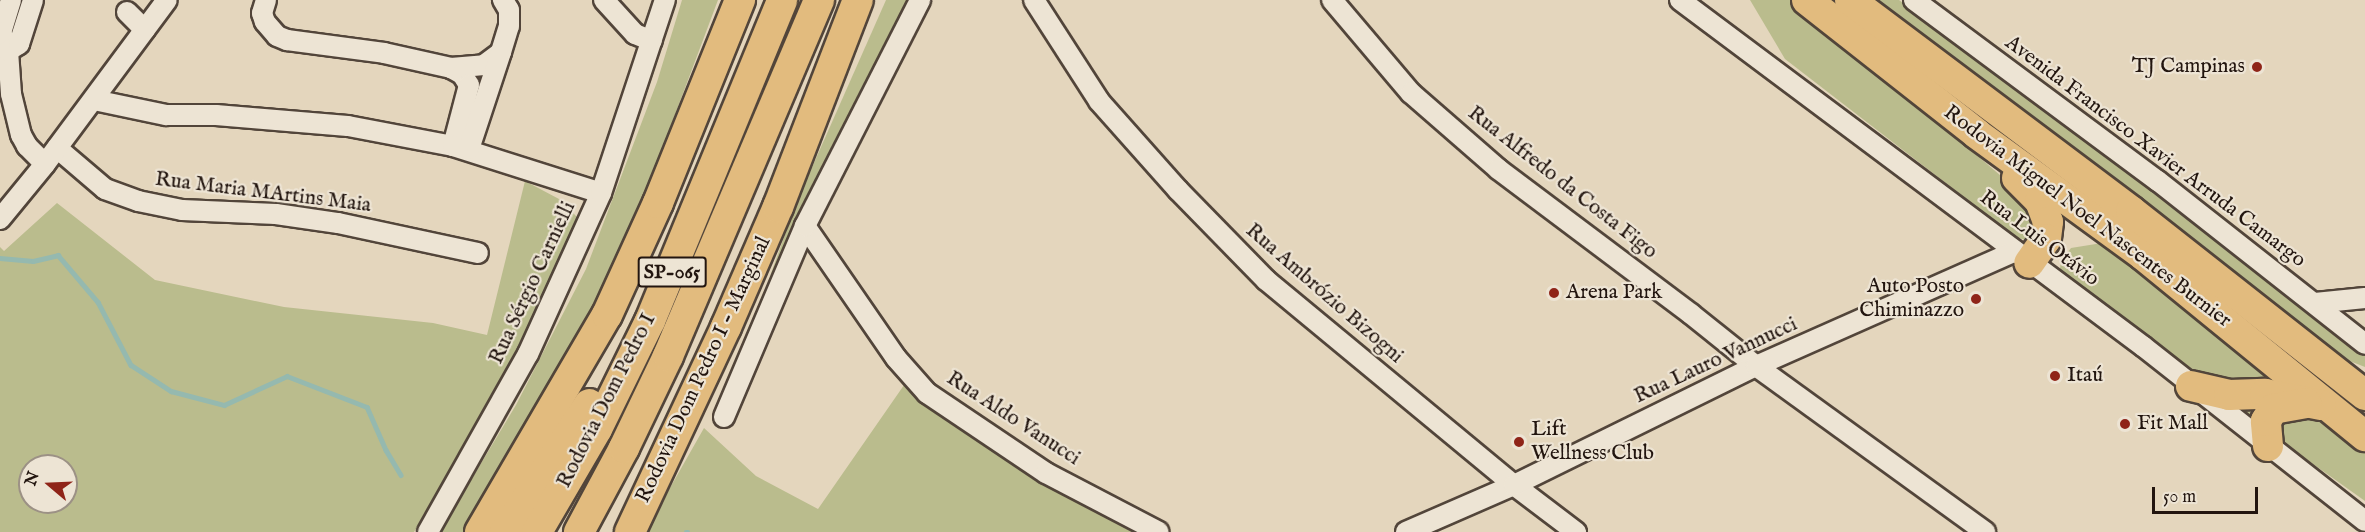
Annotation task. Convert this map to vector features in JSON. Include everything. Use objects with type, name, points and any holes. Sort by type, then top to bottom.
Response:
[{"type":"highway","points":[[701,93],[725,0]]},
{"type":"highway","name":"SP-065","points":[[480,532],[607,315],[658,203],[740,0]]},
{"type":"highway","name":"Rodovia Dom Pedro I","points":[[537,532],[597,429],[678,258],[782,0]]},
{"type":"highway","name":"Rodovia Dom Pedro I","points":[[579,532],[668,356],[819,0]]},
{"type":"highway","points":[[778,207],[858,0]]},
{"type":"highway","points":[[778,207],[840,80],[875,0]]},
{"type":"highway","name":"Rodovia Miguel Noel Nascentes Burnier","points":[[1807,0],[1977,134],[2144,256],[2316,404],[2365,436]]},
{"type":"highway","name":"Rodovia Miguel Noel Nascentes Burnier","points":[[1850,0],[2131,212],[2365,395]]},
{"type":"highway","points":[[1977,134],[2040,201],[2048,222],[2046,239],[2022,257]]},
{"type":"highway","name":"Rodovia Dom Pedro I - Marginal","points":[[630,532],[726,327],[778,207]]},
{"type":"highway","points":[[505,532],[587,408],[678,258]]},
{"type":"highway","points":[[2317,357],[2365,376]]},
{"type":"highway","points":[[2191,386],[2229,395],[2265,394],[2316,404]]},
{"type":"highway","points":[[2268,446],[2266,421],[2273,409],[2316,404]]},
{"type":"street","name":"Rua Maria MArtins Maia","points":[[11,0],[1,32],[8,51],[11,94],[21,135],[27,146],[51,156],[105,189],[138,201],[182,210],[276,214],[338,223],[478,253]]},
{"type":"street","points":[[8,51],[19,44],[33,0]]},
{"type":"street","points":[[0,219],[94,100],[167,0]]},
{"type":"street","points":[[266,0],[262,13],[265,22],[277,36],[287,40],[384,53],[451,68],[462,74],[469,85],[461,147]]},
{"type":"street","points":[[461,147],[509,26],[509,10],[503,0]]},
{"type":"street","points":[[604,0],[635,34],[651,41]]},
{"type":"street","name":"Rua Sérgio Carnielli","points":[[428,532],[528,354],[601,193],[665,0]]},
{"type":"street","points":[[724,417],[805,226],[920,0]]},
{"type":"street","name":"Rua Ambrózio Bizogni","points":[[1034,0],[1099,101],[1220,235],[1266,280],[1514,485],[1576,532]]},
{"type":"street","name":"Rua Alfredo da Costa Figo","points":[[1332,0],[1411,93],[1498,169],[1692,314],[1756,366],[1985,532]]},
{"type":"street","name":"Rua Luis Otávio","points":[[1680,0],[2144,347],[2365,521]]},
{"type":"street","name":"Avenida Francisco Xavier Arruda Camargo","points":[[1914,0],[2158,181],[2365,344]]},
{"type":"street","points":[[127,12],[145,30]]},
{"type":"street","points":[[451,68],[484,65],[501,51]]},
{"type":"street","points":[[94,100],[166,114],[216,115],[348,126],[461,147],[601,193]]},
{"type":"street","name":"Rua Aldo Vanucci","points":[[805,226],[896,358],[927,393],[1046,473],[1159,532]]},
{"type":"street","name":"Rua Lauro Vannucci","points":[[1406,532],[1514,485],[1756,366],[2022,257]]},
{"type":"street","points":[[2315,303],[2360,299]]},
{"type":"green space","points":[[682,0],[718,0],[652,176],[599,305],[463,532],[440,532],[516,405],[586,269],[657,82]]},
{"type":"green space","points":[[886,0],[913,0],[807,210],[770,276],[798,199]]},
{"type":"green space","points":[[1750,0],[1791,0],[1855,50],[2001,176],[2033,214],[2036,232],[2028,240],[2017,238],[1785,59]]},
{"type":"green space","points":[[1868,0],[1899,0],[2101,149],[2365,353],[2365,367],[2347,360],[2317,341]]},
{"type":"green space","points":[[525,181],[559,199],[577,217],[518,352],[463,453],[414,532],[0,532],[0,247],[4,251],[57,203],[155,280],[284,307],[433,323],[487,335]]},
{"type":"green space","points":[[2102,243],[2365,441],[2365,501],[2208,389],[2059,276],[2061,261],[2071,248]]},
{"type":"green space","points":[[911,375],[1146,532],[645,532],[704,428],[756,476],[818,509]]},
{"type":"waterway","points":[[0,258],[33,261],[58,255],[98,302],[131,365],[171,391],[224,405],[287,376],[367,407],[386,450],[401,475]]},
{"type":"place","name":"TJ Campinas","points":[[2257,67]]},
{"type":"place","name":"Arena Park","points":[[1554,293]]},
{"type":"place","name":"Auto Posto Chiminazzo","points":[[1976,299]]},
{"type":"place","name":"Itaú","points":[[2055,376]]},
{"type":"place","name":"Fit Mall","points":[[2125,424]]},
{"type":"place","name":"Lift Wellness Club","points":[[1519,442]]}]
